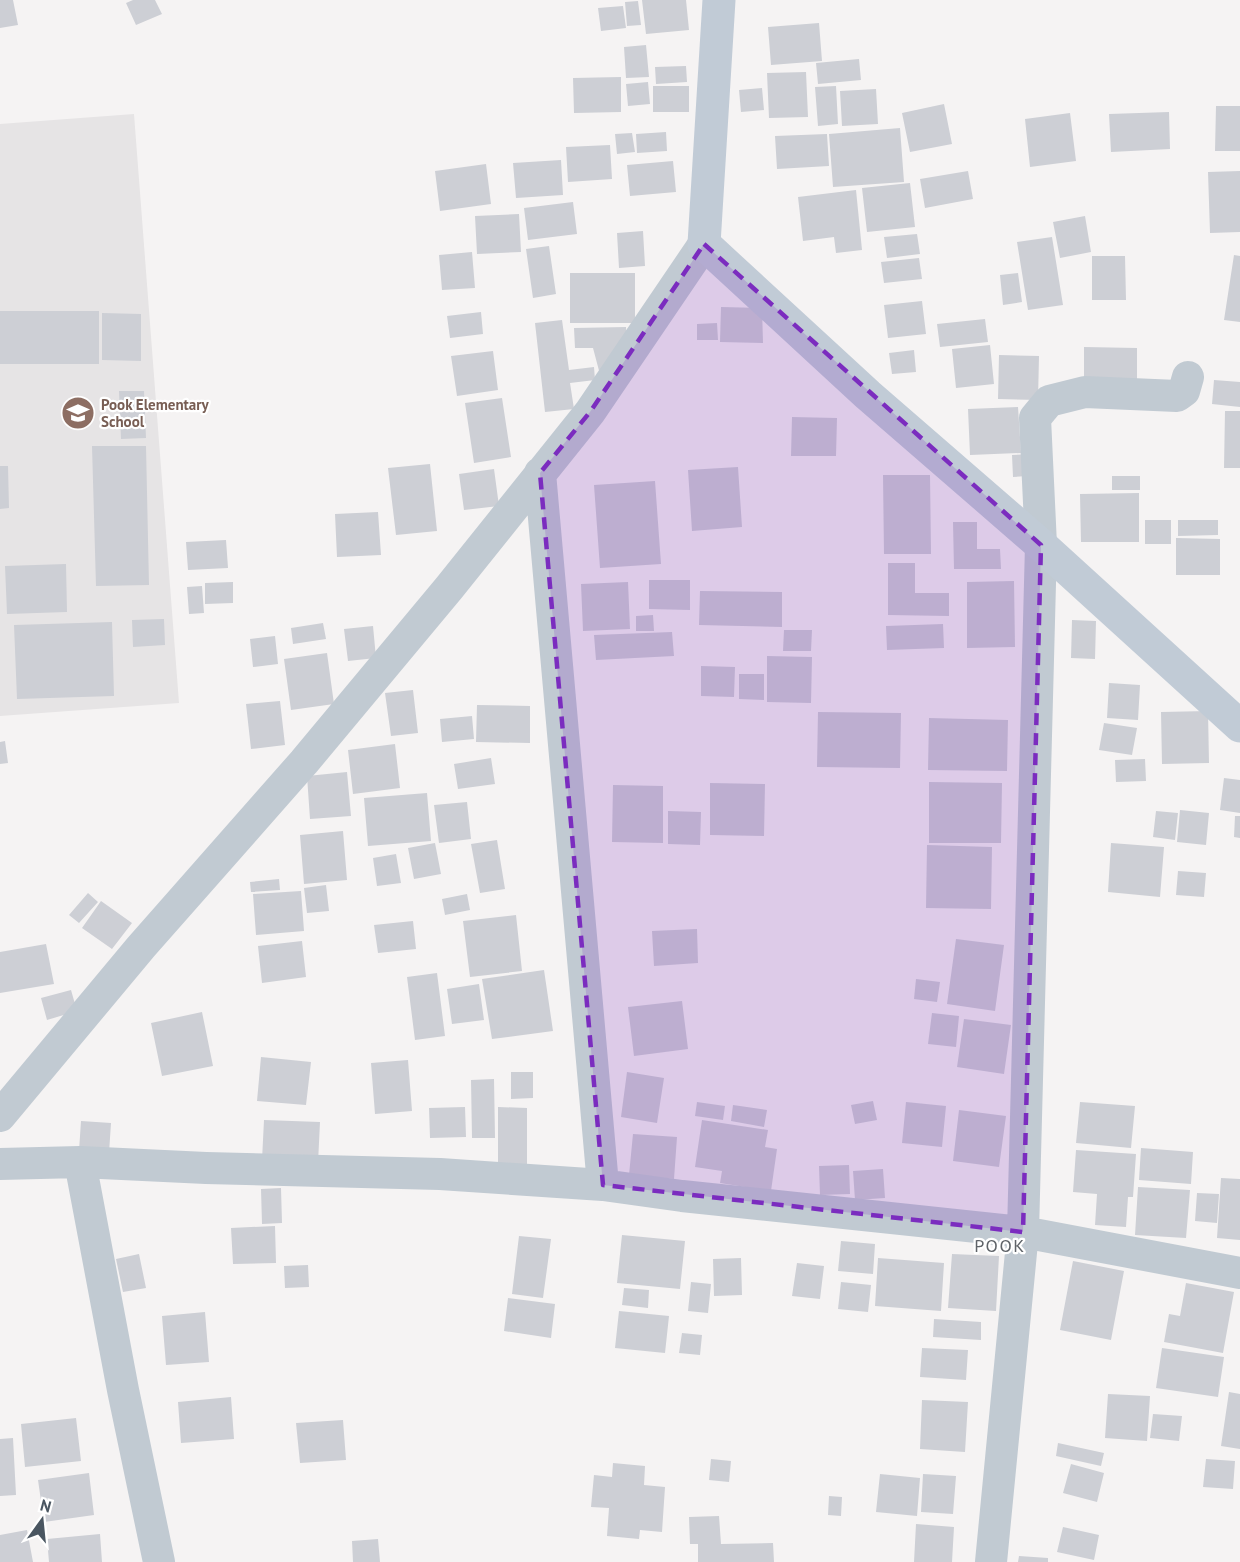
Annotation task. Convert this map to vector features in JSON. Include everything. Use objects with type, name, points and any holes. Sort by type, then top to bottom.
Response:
[{"type":"street","points":[[0,1116],[141,947],[304,762],[449,588],[590,412],[704,244],[719,0]]},
{"type":"street","points":[[704,244],[868,395],[1041,545],[1240,726]]},
{"type":"street","points":[[991,1562],[1023,1232],[1041,545],[1035,418],[1048,400],[1085,392],[1177,396],[1184,391],[1188,377]]},
{"type":"street","points":[[540,473],[603,1185]]},
{"type":"street","points":[[80,1162],[123,1390],[159,1562]]},
{"type":"street","points":[[0,1164],[80,1162],[440,1174],[603,1185],[682,1196],[1023,1232],[1240,1273]]},
{"type":"highlighted area","points":[[704,244],[1041,545],[1023,1232],[603,1185],[540,473],[590,412]]},
{"type":"shaded area","name":"Pook Elementary School","points":[[134,114],[179,703],[0,716],[0,124]]},
{"type":"building","points":[[0,0],[13,0],[18,25],[0,28]]},
{"type":"building","points":[[133,0],[155,0],[162,14],[136,25],[126,3]]},
{"type":"building","points":[[642,0],[686,0],[689,30],[646,34]]},
{"type":"building","points":[[638,1],[641,25],[627,26],[625,2]]},
{"type":"building","points":[[623,6],[626,28],[601,31],[598,8]]},
{"type":"building","points":[[819,23],[822,61],[771,65],[768,27]]},
{"type":"building","points":[[646,45],[649,77],[626,78],[624,47]]},
{"type":"building","points":[[859,59],[861,80],[818,84],[816,63]]},
{"type":"building","points":[[686,66],[687,82],[656,84],[655,67]]},
{"type":"building","points":[[806,72],[808,117],[769,118],[767,73]]},
{"type":"building","points":[[621,77],[621,112],[574,113],[573,78]]},
{"type":"building","points":[[648,82],[650,104],[628,106],[626,84]]},
{"type":"building","points":[[653,86],[689,86],[689,112],[653,112]]},
{"type":"building","points":[[836,86],[838,124],[818,126],[815,87]]},
{"type":"building","points":[[762,88],[764,110],[741,112],[739,90]]},
{"type":"building","points":[[876,89],[878,124],[842,126],[840,91]]},
{"type":"building","points":[[944,104],[952,144],[910,152],[902,113]]},
{"type":"building","points":[[1216,106],[1240,106],[1240,151],[1215,151]]},
{"type":"building","points":[[1169,112],[1170,149],[1111,152],[1109,114]]},
{"type":"building","points":[[1070,113],[1076,161],[1030,167],[1025,119]]},
{"type":"building","points":[[900,128],[904,182],[833,187],[829,134]]},
{"type":"building","points":[[666,132],[667,151],[637,153],[636,134]]},
{"type":"building","points":[[632,133],[635,152],[617,154],[615,134]]},
{"type":"building","points":[[827,134],[829,166],[777,169],[775,136]]},
{"type":"building","points":[[610,145],[612,179],[568,182],[566,147]]},
{"type":"building","points":[[561,160],[563,195],[516,198],[513,163]]},
{"type":"building","points":[[673,161],[676,192],[630,196],[627,165]]},
{"type":"building","points":[[486,164],[491,204],[440,211],[435,171]]},
{"type":"building","points":[[968,171],[973,199],[925,208],[920,179]]},
{"type":"building","points":[[1240,171],[1240,232],[1210,233],[1208,172]]},
{"type":"building","points":[[910,183],[915,227],[867,232],[862,188]]},
{"type":"building","points":[[856,190],[862,250],[836,253],[834,237],[803,241],[798,197]]},
{"type":"building","points":[[573,202],[577,234],[528,240],[524,208]]},
{"type":"building","points":[[519,214],[521,252],[477,254],[475,216]]},
{"type":"building","points":[[1085,216],[1091,252],[1060,258],[1053,222]]},
{"type":"building","points":[[643,231],[645,266],[619,268],[617,233]]},
{"type":"building","points":[[917,234],[920,254],[887,258],[884,237]]},
{"type":"building","points":[[1052,237],[1063,305],[1028,310],[1017,242]]},
{"type":"building","points":[[549,246],[556,294],[533,298],[526,249]]},
{"type":"building","points":[[472,252],[475,288],[442,290],[439,255]]},
{"type":"building","points":[[1234,255],[1240,256],[1240,322],[1224,320]]},
{"type":"building","points":[[1092,256],[1125,256],[1126,300],[1092,300]]},
{"type":"building","points":[[919,258],[922,279],[884,283],[881,262]]},
{"type":"building","points":[[570,273],[635,273],[635,323],[570,323]]},
{"type":"building","points":[[1018,273],[1022,302],[1003,305],[1000,275]]},
{"type":"building","points":[[922,301],[926,334],[888,338],[884,305]]},
{"type":"building","points":[[721,307],[762,308],[763,343],[720,342]]},
{"type":"building","points":[[0,311],[99,311],[99,364],[0,364]]},
{"type":"building","points":[[481,312],[483,334],[450,338],[447,316]]},
{"type":"building","points":[[102,313],[141,314],[141,361],[102,360]]},
{"type":"building","points":[[985,319],[988,342],[940,347],[937,324]]},
{"type":"building","points":[[562,320],[569,370],[594,367],[595,380],[570,383],[574,409],[545,412],[535,323]]},
{"type":"building","points":[[717,323],[718,340],[697,340],[697,324]]},
{"type":"building","points":[[626,327],[627,347],[602,382],[593,348],[575,348],[574,328]]},
{"type":"building","points":[[990,345],[994,384],[956,388],[952,349]]},
{"type":"building","points":[[1084,347],[1137,348],[1137,383],[1084,382]]},
{"type":"building","points":[[914,350],[916,372],[892,374],[889,353]]},
{"type":"building","points":[[493,351],[498,390],[457,396],[451,356]]},
{"type":"building","points":[[999,355],[1039,356],[1038,400],[998,399]]},
{"type":"building","points":[[1214,380],[1240,382],[1240,407],[1212,404]]},
{"type":"building","points":[[119,391],[144,391],[146,438],[121,439]]},
{"type":"building","points":[[502,398],[511,457],[474,463],[465,403]]},
{"type":"building","points":[[1018,407],[1021,453],[970,455],[968,409]]},
{"type":"building","points":[[1225,411],[1240,411],[1240,468],[1224,468]]},
{"type":"building","points":[[792,417],[837,418],[836,456],[791,456]]},
{"type":"building","points":[[92,446],[146,446],[149,585],[96,586]]},
{"type":"building","points":[[1040,454],[1041,475],[1013,477],[1012,455]]},
{"type":"building","points":[[430,464],[437,531],[396,535],[388,468]]},
{"type":"building","points":[[0,466],[8,466],[9,508],[0,509]]},
{"type":"building","points":[[738,467],[742,527],[692,531],[688,470]]},
{"type":"building","points":[[494,469],[499,506],[464,510],[459,474]]},
{"type":"building","points":[[883,475],[930,475],[931,554],[884,554]]},
{"type":"building","points":[[1112,476],[1140,476],[1140,490],[1112,490]]},
{"type":"building","points":[[655,481],[661,564],[600,568],[594,485]]},
{"type":"building","points":[[1139,493],[1139,542],[1081,542],[1080,494]]},
{"type":"building","points":[[378,512],[381,555],[337,557],[335,514]]},
{"type":"building","points":[[1145,520],[1171,520],[1171,544],[1145,544]]},
{"type":"building","points":[[1178,520],[1218,520],[1218,535],[1178,536]]},
{"type":"building","points":[[953,522],[977,522],[977,549],[1000,549],[1001,569],[954,569]]},
{"type":"building","points":[[1176,538],[1220,539],[1220,575],[1176,575]]},
{"type":"building","points":[[226,540],[228,568],[188,570],[186,542]]},
{"type":"building","points":[[888,563],[915,563],[915,593],[949,593],[949,616],[888,615]]},
{"type":"building","points":[[66,564],[67,612],[7,614],[5,566]]},
{"type":"building","points":[[649,580],[690,580],[690,610],[649,609]]},
{"type":"building","points":[[1014,581],[1015,647],[967,648],[967,582]]},
{"type":"building","points":[[233,582],[233,603],[205,604],[205,583]]},
{"type":"building","points":[[628,582],[630,629],[583,631],[581,584]]},
{"type":"building","points":[[202,586],[204,613],[189,614],[187,587]]},
{"type":"building","points":[[700,591],[782,592],[782,627],[699,625]]},
{"type":"building","points":[[653,615],[654,631],[636,631],[636,616]]},
{"type":"building","points":[[164,619],[165,645],[133,647],[132,620]]},
{"type":"building","points":[[1072,620],[1096,621],[1095,659],[1071,658]]},
{"type":"building","points":[[112,622],[114,696],[17,699],[14,625]]},
{"type":"building","points":[[323,623],[326,639],[293,644],[291,628]]},
{"type":"building","points":[[943,624],[944,648],[887,650],[886,626]]},
{"type":"building","points":[[373,626],[376,658],[348,661],[344,629]]},
{"type":"building","points":[[784,630],[812,630],[811,651],[783,651]]},
{"type":"building","points":[[672,632],[674,656],[596,660],[594,635]]},
{"type":"building","points":[[275,636],[278,664],[253,667],[250,639]]},
{"type":"building","points":[[327,653],[334,704],[291,710],[284,659]]},
{"type":"building","points":[[767,656],[812,657],[811,703],[767,702]]},
{"type":"building","points":[[701,666],[735,667],[734,697],[701,696]]},
{"type":"building","points":[[739,674],[764,674],[764,700],[739,699]]},
{"type":"building","points":[[1109,683],[1140,685],[1138,720],[1107,718]]},
{"type":"building","points":[[413,690],[418,733],[391,736],[385,693]]},
{"type":"building","points":[[280,701],[285,745],[251,749],[246,704]]},
{"type":"building","points":[[477,705],[530,706],[530,743],[476,742]]},
{"type":"building","points":[[1208,711],[1209,763],[1162,764],[1161,712]]},
{"type":"building","points":[[818,712],[901,713],[900,768],[817,767]]},
{"type":"building","points":[[472,716],[474,739],[442,742],[440,719]]},
{"type":"building","points":[[929,718],[1008,720],[1007,771],[928,770]]},
{"type":"building","points":[[1104,723],[1137,728],[1132,755],[1099,750]]},
{"type":"building","points":[[5,741],[8,763],[0,764],[0,742]]},
{"type":"building","points":[[395,744],[400,788],[353,794],[348,750]]},
{"type":"building","points":[[491,758],[495,784],[458,789],[454,764]]},
{"type":"building","points":[[1145,759],[1146,781],[1116,782],[1115,760]]},
{"type":"building","points":[[347,772],[351,816],[310,819],[307,776]]},
{"type":"building","points":[[1224,778],[1240,780],[1240,813],[1220,810]]},
{"type":"building","points":[[929,782],[1002,783],[1001,843],[929,843]]},
{"type":"building","points":[[710,783],[765,784],[764,836],[710,835]]},
{"type":"building","points":[[613,785],[663,786],[663,843],[612,842]]},
{"type":"building","points":[[427,793],[431,841],[368,846],[364,798]]},
{"type":"building","points":[[467,802],[471,839],[439,843],[434,805]]},
{"type":"building","points":[[1180,810],[1209,813],[1206,845],[1177,842]]},
{"type":"building","points":[[668,811],[701,812],[700,845],[668,844]]},
{"type":"building","points":[[1156,811],[1178,813],[1175,840],[1153,837]]},
{"type":"building","points":[[1235,816],[1240,816],[1240,838],[1234,837]]},
{"type":"building","points":[[343,831],[347,880],[304,884],[300,835]]},
{"type":"building","points":[[497,840],[505,889],[480,893],[471,844]]},
{"type":"building","points":[[435,843],[441,874],[414,879],[408,848]]},
{"type":"building","points":[[1111,843],[1164,847],[1160,897],[1108,892]]},
{"type":"building","points":[[927,845],[992,847],[991,909],[926,908]]},
{"type":"building","points":[[396,854],[401,883],[377,886],[373,858]]},
{"type":"building","points":[[1178,871],[1206,873],[1204,897],[1176,895]]},
{"type":"building","points":[[279,879],[280,890],[251,892],[250,882]]},
{"type":"building","points":[[326,885],[329,911],[307,913],[304,888]]},
{"type":"building","points":[[301,891],[304,931],[256,935],[253,894]]},
{"type":"building","points":[[88,893],[98,902],[79,923],[69,915]]},
{"type":"building","points":[[467,894],[470,910],[445,915],[442,899]]},
{"type":"building","points":[[101,901],[132,923],[112,949],[82,928]]},
{"type":"building","points":[[516,915],[522,971],[470,977],[463,921]]},
{"type":"building","points":[[413,921],[416,949],[378,953],[374,925]]},
{"type":"building","points":[[697,929],[698,963],[654,966],[652,931]]},
{"type":"building","points":[[956,939],[1004,945],[995,1011],[947,1004]]},
{"type":"building","points":[[302,941],[306,977],[262,983],[258,946]]},
{"type":"building","points":[[46,944],[54,984],[0,993],[0,952]]},
{"type":"building","points":[[544,970],[553,1031],[492,1039],[482,979]]},
{"type":"building","points":[[437,973],[445,1036],[415,1040],[407,977]]},
{"type":"building","points":[[916,979],[940,982],[937,1002],[914,999]]},
{"type":"building","points":[[479,984],[484,1020],[452,1024],[447,989]]},
{"type":"building","points":[[71,990],[77,1011],[47,1020],[41,998]]},
{"type":"building","points":[[682,1001],[688,1049],[634,1056],[628,1007]]},
{"type":"building","points":[[202,1012],[213,1066],[162,1076],[151,1023]]},
{"type":"building","points":[[932,1013],[959,1016],[956,1047],[928,1044]]},
{"type":"building","points":[[964,1019],[1011,1025],[1004,1074],[957,1067]]},
{"type":"building","points":[[261,1057],[311,1062],[306,1105],[257,1101]]},
{"type":"building","points":[[408,1060],[412,1111],[375,1114],[371,1063]]},
{"type":"building","points":[[511,1072],[533,1072],[533,1098],[511,1099]]},
{"type":"building","points":[[627,1072],[664,1078],[657,1123],[621,1117]]},
{"type":"building","points":[[494,1079],[495,1138],[472,1138],[471,1080]]},
{"type":"building","points":[[873,1101],[877,1120],[855,1124],[851,1105]]},
{"type":"building","points":[[697,1102],[725,1106],[723,1120],[695,1116]]},
{"type":"building","points":[[906,1102],[946,1106],[942,1147],[902,1143]]},
{"type":"building","points":[[1080,1102],[1135,1106],[1131,1148],[1076,1143]]},
{"type":"building","points":[[733,1105],[767,1110],[764,1127],[731,1121]]},
{"type":"building","points":[[465,1107],[466,1137],[430,1138],[429,1108]]},
{"type":"building","points":[[498,1107],[527,1108],[527,1172],[498,1171]]},
{"type":"building","points":[[959,1110],[1006,1116],[999,1167],[953,1161]]},
{"type":"building","points":[[264,1120],[320,1122],[318,1163],[262,1160]]},
{"type":"building","points":[[702,1120],[768,1130],[765,1147],[777,1149],[771,1191],[720,1183],[722,1171],[695,1167]]},
{"type":"building","points":[[81,1121],[111,1123],[109,1153],[79,1151]]},
{"type":"building","points":[[633,1134],[677,1137],[674,1179],[629,1175]]},
{"type":"building","points":[[1141,1148],[1193,1152],[1191,1184],[1139,1180]]},
{"type":"building","points":[[1076,1150],[1136,1154],[1133,1197],[1128,1197],[1126,1227],[1095,1225],[1097,1194],[1073,1192]]},
{"type":"building","points":[[849,1165],[850,1194],[820,1195],[819,1166]]},
{"type":"building","points":[[883,1169],[885,1198],[855,1200],[853,1171]]},
{"type":"building","points":[[1221,1178],[1240,1179],[1240,1240],[1217,1238]]},
{"type":"building","points":[[1138,1187],[1190,1190],[1186,1238],[1135,1235]]},
{"type":"building","points":[[281,1188],[282,1223],[262,1224],[261,1189]]},
{"type":"building","points":[[1197,1193],[1219,1194],[1217,1223],[1195,1221]]},
{"type":"building","points":[[275,1226],[276,1263],[233,1264],[231,1228]]},
{"type":"building","points":[[622,1235],[685,1241],[680,1289],[617,1283]]},
{"type":"building","points":[[519,1236],[551,1239],[543,1298],[512,1294]]},
{"type":"building","points":[[841,1241],[875,1244],[873,1274],[838,1271]]},
{"type":"building","points":[[139,1254],[146,1288],[123,1292],[116,1259]]},
{"type":"building","points":[[952,1254],[999,1256],[996,1311],[948,1308]]},
{"type":"building","points":[[741,1258],[742,1295],[714,1296],[713,1259]]},
{"type":"building","points":[[878,1258],[944,1263],[941,1311],[875,1306]]},
{"type":"building","points":[[1073,1261],[1124,1271],[1111,1340],[1060,1330]]},
{"type":"building","points":[[797,1263],[824,1266],[820,1299],[792,1296]]},
{"type":"building","points":[[308,1265],[309,1287],[285,1288],[284,1266]]},
{"type":"building","points":[[691,1282],[711,1284],[708,1313],[688,1311]]},
{"type":"building","points":[[841,1282],[871,1285],[868,1312],[838,1309]]},
{"type":"building","points":[[1186,1283],[1234,1292],[1223,1353],[1164,1342],[1169,1314],[1180,1316]]},
{"type":"building","points":[[624,1288],[649,1290],[648,1308],[622,1305]]},
{"type":"building","points":[[508,1298],[555,1304],[551,1338],[504,1331]]},
{"type":"building","points":[[619,1311],[669,1316],[665,1353],[615,1348]]},
{"type":"building","points":[[205,1312],[209,1362],[166,1365],[162,1316]]},
{"type":"building","points":[[934,1319],[981,1322],[981,1340],[933,1337]]},
{"type":"building","points":[[682,1333],[702,1335],[700,1355],[679,1353]]},
{"type":"building","points":[[922,1348],[968,1350],[966,1380],[920,1377]]},
{"type":"building","points":[[1162,1348],[1224,1357],[1218,1397],[1156,1388]]},
{"type":"building","points":[[1229,1392],[1240,1394],[1240,1449],[1221,1446]]},
{"type":"building","points":[[1108,1394],[1150,1396],[1147,1441],[1105,1438]]},
{"type":"building","points":[[231,1397],[234,1439],[181,1443],[178,1402]]},
{"type":"building","points":[[922,1400],[968,1402],[965,1452],[920,1449]]},
{"type":"building","points":[[1153,1414],[1182,1416],[1179,1441],[1150,1438]]},
{"type":"building","points":[[76,1418],[81,1461],[25,1467],[21,1424]]},
{"type":"building","points":[[343,1420],[346,1460],[300,1463],[296,1423]]},
{"type":"building","points":[[13,1438],[16,1495],[0,1496],[0,1439]]},
{"type":"building","points":[[1058,1443],[1104,1453],[1101,1466],[1056,1456]]},
{"type":"building","points":[[711,1459],[731,1461],[729,1482],[709,1480]]},
{"type":"building","points":[[1206,1459],[1235,1461],[1233,1489],[1203,1487]]},
{"type":"building","points":[[613,1463],[645,1466],[644,1485],[665,1487],[662,1532],[640,1530],[639,1539],[607,1536],[609,1508],[591,1507],[594,1475],[612,1477]]},
{"type":"building","points":[[1071,1464],[1104,1473],[1097,1502],[1063,1493]]},
{"type":"building","points":[[89,1473],[94,1515],[44,1522],[38,1480]]},
{"type":"building","points":[[880,1474],[920,1478],[917,1516],[876,1512]]},
{"type":"building","points":[[923,1474],[956,1476],[953,1514],[921,1512]]},
{"type":"building","points":[[829,1496],[842,1497],[841,1516],[828,1515]]},
{"type":"building","points":[[719,1516],[721,1544],[773,1543],[774,1562],[698,1562],[698,1544],[690,1544],[689,1517]]},
{"type":"building","points":[[916,1524],[954,1527],[952,1562],[914,1562]]},
{"type":"building","points":[[1063,1527],[1099,1535],[1094,1560],[1057,1552]]},
{"type":"building","points":[[27,1530],[33,1562],[0,1562],[0,1535]]},
{"type":"building","points":[[100,1534],[102,1562],[49,1562],[47,1539]]},
{"type":"building","points":[[378,1539],[380,1562],[353,1562],[352,1541]]},
{"type":"building","points":[[1019,1556],[1048,1558],[1048,1562],[1018,1562]]},
{"type":"place","name":"Pook Elementary School","points":[[78,413]]},
{"type":"district","name":"POOK","points":[[1000,1245]]}]
